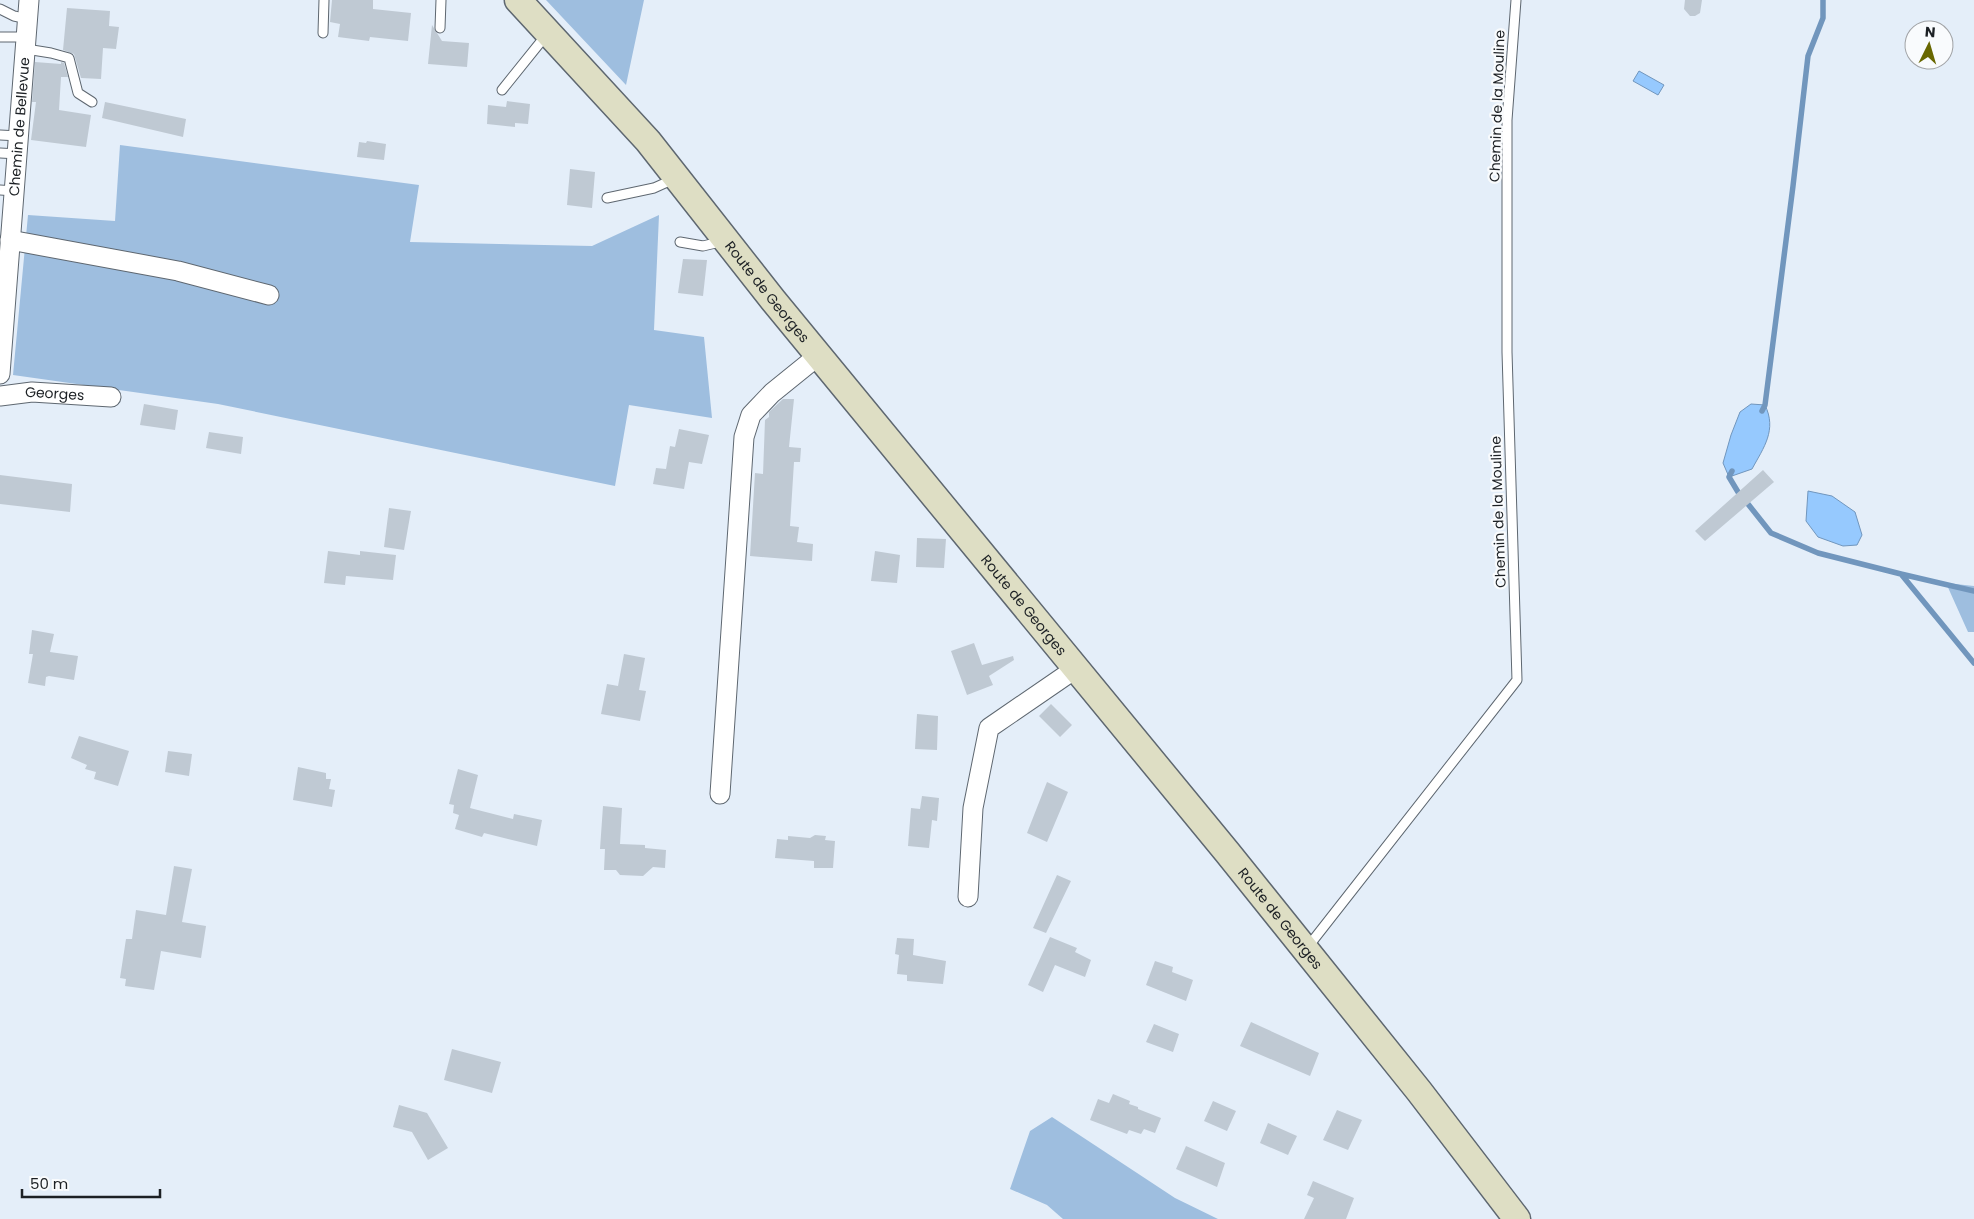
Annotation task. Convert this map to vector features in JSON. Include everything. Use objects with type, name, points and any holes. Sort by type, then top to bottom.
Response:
[{"type":"street","name":"Chemin de Bellevue","points":[[0,374],[10,240],[7,191],[27,35],[29,0]]},
{"type":"street","name":"Route de Georges","points":[[518,0],[648,141],[726,240],[1075,669],[1227,852],[1419,1091],[1517,1219]]},
{"type":"street","points":[[10,240],[178,271],[269,295]]},
{"type":"street","points":[[720,794],[744,437],[751,414],[772,393],[820,355]]},
{"type":"street","name":"Georges","points":[[0,396],[32,392],[111,397]]},
{"type":"street","points":[[968,897],[973,808],[989,728],[1075,669]]},
{"type":"lane","points":[[323,33],[324,0]]},
{"type":"lane","points":[[440,28],[441,0]]},
{"type":"lane","name":"Chemin de la Mouline","points":[[1305,950],[1517,680],[1507,352],[1507,120],[1516,0]]},
{"type":"lane","points":[[0,9],[14,16],[27,35],[51,52],[69,58],[78,93],[92,102]]},
{"type":"lane","points":[[502,90],[549,32]]},
{"type":"lane","points":[[0,38],[27,35]]},
{"type":"lane","points":[[0,135],[13,148]]},
{"type":"lane","points":[[607,198],[654,188],[676,178]]},
{"type":"lane","points":[[680,242],[703,246],[726,240]]},
{"type":"shaded area","points":[[546,0],[644,0],[626,85]]},
{"type":"shaded area","points":[[1639,71],[1664,85],[1658,95],[1633,81]]},
{"type":"shaded area","points":[[120,145],[419,185],[410,242],[592,246],[659,215],[654,330],[704,337],[712,418],[629,405],[615,486],[218,404],[13,375],[28,215],[115,221]]},
{"type":"shaded area","points":[[1751,404],[1765,405],[1770,422],[1768,438],[1752,469],[1729,477],[1723,463],[1731,435],[1740,412]]},
{"type":"shaded area","points":[[1808,491],[1832,496],[1855,512],[1862,535],[1857,545],[1843,546],[1818,537],[1806,521]]},
{"type":"shaded area","points":[[1946,583],[1974,586],[1974,632],[1968,632]]},
{"type":"shaded area","points":[[1052,1117],[1175,1198],[1218,1219],[1063,1219],[1047,1205],[1010,1189],[1030,1131]]},
{"type":"building","points":[[332,0],[373,0],[373,9],[411,13],[408,41],[370,37],[369,41],[338,37],[340,24],[330,22]]},
{"type":"building","points":[[1685,0],[1702,0],[1700,13],[1690,16],[1684,9]]},
{"type":"building","points":[[67,8],[110,11],[109,26],[119,27],[116,49],[103,48],[101,79],[81,78],[74,54],[63,50]]},
{"type":"building","points":[[432,25],[442,41],[469,43],[467,67],[428,64]]},
{"type":"building","points":[[35,62],[64,63],[68,77],[61,77],[59,110],[91,115],[86,147],[31,140],[36,102],[32,102]]},
{"type":"building","points":[[507,101],[530,104],[528,124],[515,123],[515,127],[487,124],[488,105],[506,107]]},
{"type":"building","points":[[105,102],[186,119],[183,137],[102,118]]},
{"type":"building","points":[[367,141],[386,144],[384,160],[357,157],[359,142],[366,143]]},
{"type":"building","points":[[570,169],[595,172],[592,208],[567,205]]},
{"type":"building","points":[[683,259],[707,260],[703,296],[678,293]]},
{"type":"building","points":[[783,399],[794,399],[789,447],[801,448],[800,462],[794,462],[790,526],[799,527],[797,542],[813,544],[812,561],[750,556],[755,473],[763,474],[765,420],[769,417],[769,412]]},
{"type":"building","points":[[144,404],[178,410],[175,430],[140,425]]},
{"type":"building","points":[[679,429],[709,435],[702,464],[689,462],[684,489],[653,484],[656,468],[666,469],[670,446],[675,447]]},
{"type":"building","points":[[209,432],[243,437],[241,454],[206,448]]},
{"type":"building","points":[[1763,470],[1774,482],[1705,541],[1695,531]]},
{"type":"building","points":[[0,475],[72,484],[70,512],[0,504]]},
{"type":"building","points":[[389,508],[411,511],[404,550],[384,547]]},
{"type":"building","points":[[917,538],[946,539],[944,568],[916,567]]},
{"type":"building","points":[[328,551],[360,555],[360,551],[396,555],[393,580],[346,576],[345,585],[324,583]]},
{"type":"building","points":[[875,551],[900,555],[897,583],[871,581]]},
{"type":"building","points":[[32,630],[54,634],[50,652],[78,656],[74,680],[49,676],[46,677],[45,686],[28,683],[33,654],[29,654]]},
{"type":"building","points":[[974,643],[982,665],[1013,656],[1014,660],[989,676],[993,685],[967,695],[951,651]]},
{"type":"building","points":[[624,654],[645,658],[639,690],[646,691],[640,721],[601,714],[607,684],[618,686]]},
{"type":"building","points":[[1051,704],[1072,725],[1060,737],[1039,716]]},
{"type":"building","points":[[917,714],[938,716],[937,750],[915,749]]},
{"type":"building","points":[[79,736],[129,751],[118,786],[94,779],[96,772],[85,769],[87,765],[71,758]]},
{"type":"building","points":[[168,751],[192,754],[189,776],[165,772]]},
{"type":"building","points":[[298,767],[326,773],[326,779],[331,779],[329,789],[335,790],[332,807],[293,800]]},
{"type":"building","points":[[458,769],[478,775],[470,808],[513,819],[514,814],[542,820],[537,846],[484,833],[482,837],[455,829],[459,815],[453,813],[454,805],[449,804]]},
{"type":"building","points":[[1047,782],[1068,792],[1047,842],[1027,833]]},
{"type":"building","points":[[922,796],[939,798],[937,821],[932,820],[929,848],[908,846],[911,808],[920,809]]},
{"type":"building","points":[[603,806],[622,808],[620,844],[645,845],[645,848],[666,850],[665,868],[653,867],[643,876],[620,875],[616,870],[604,870],[605,849],[600,849]]},
{"type":"building","points":[[815,835],[826,836],[825,840],[835,841],[833,868],[814,868],[814,861],[775,858],[777,839],[788,840],[788,836],[810,838]]},
{"type":"building","points":[[174,866],[192,869],[182,922],[206,926],[201,958],[161,951],[154,990],[125,986],[126,979],[120,978],[126,939],[132,939],[136,910],[166,915]]},
{"type":"building","points":[[1057,875],[1071,881],[1046,933],[1033,928]]},
{"type":"building","points":[[1050,937],[1077,948],[1075,952],[1091,960],[1085,977],[1055,965],[1043,992],[1028,985]]},
{"type":"building","points":[[897,938],[914,939],[913,955],[946,961],[943,984],[907,981],[907,975],[897,974],[899,955],[895,954]]},
{"type":"building","points":[[1155,961],[1173,967],[1172,972],[1193,980],[1186,1001],[1146,985]]},
{"type":"building","points":[[1251,1022],[1319,1053],[1310,1076],[1240,1046]]},
{"type":"building","points":[[1154,1024],[1179,1034],[1173,1052],[1146,1042]]},
{"type":"building","points":[[452,1049],[501,1062],[492,1093],[444,1080]]},
{"type":"building","points":[[1113,1094],[1130,1101],[1129,1104],[1138,1107],[1138,1109],[1161,1118],[1155,1133],[1144,1129],[1141,1134],[1129,1130],[1127,1134],[1090,1120],[1098,1099],[1109,1103]]},
{"type":"building","points":[[1213,1101],[1236,1111],[1227,1131],[1204,1121]]},
{"type":"building","points":[[399,1105],[427,1113],[448,1148],[428,1160],[412,1132],[393,1127]]},
{"type":"building","points":[[1337,1110],[1362,1120],[1348,1150],[1323,1140]]},
{"type":"building","points":[[1268,1123],[1297,1136],[1288,1155],[1260,1143]]},
{"type":"building","points":[[1186,1146],[1225,1163],[1217,1187],[1176,1169]]},
{"type":"building","points":[[1313,1181],[1354,1198],[1346,1219],[1304,1219],[1314,1198],[1307,1195]]},
{"type":"waterway","points":[[1762,411],[1765,405],[1808,56],[1823,18],[1823,0]]},
{"type":"waterway","points":[[1732,471],[1729,477],[1738,492]]},
{"type":"waterway","points":[[1748,504],[1771,533],[1818,553],[1901,574],[1974,663]]},
{"type":"waterway","points":[[1901,574],[1974,591]]}]
